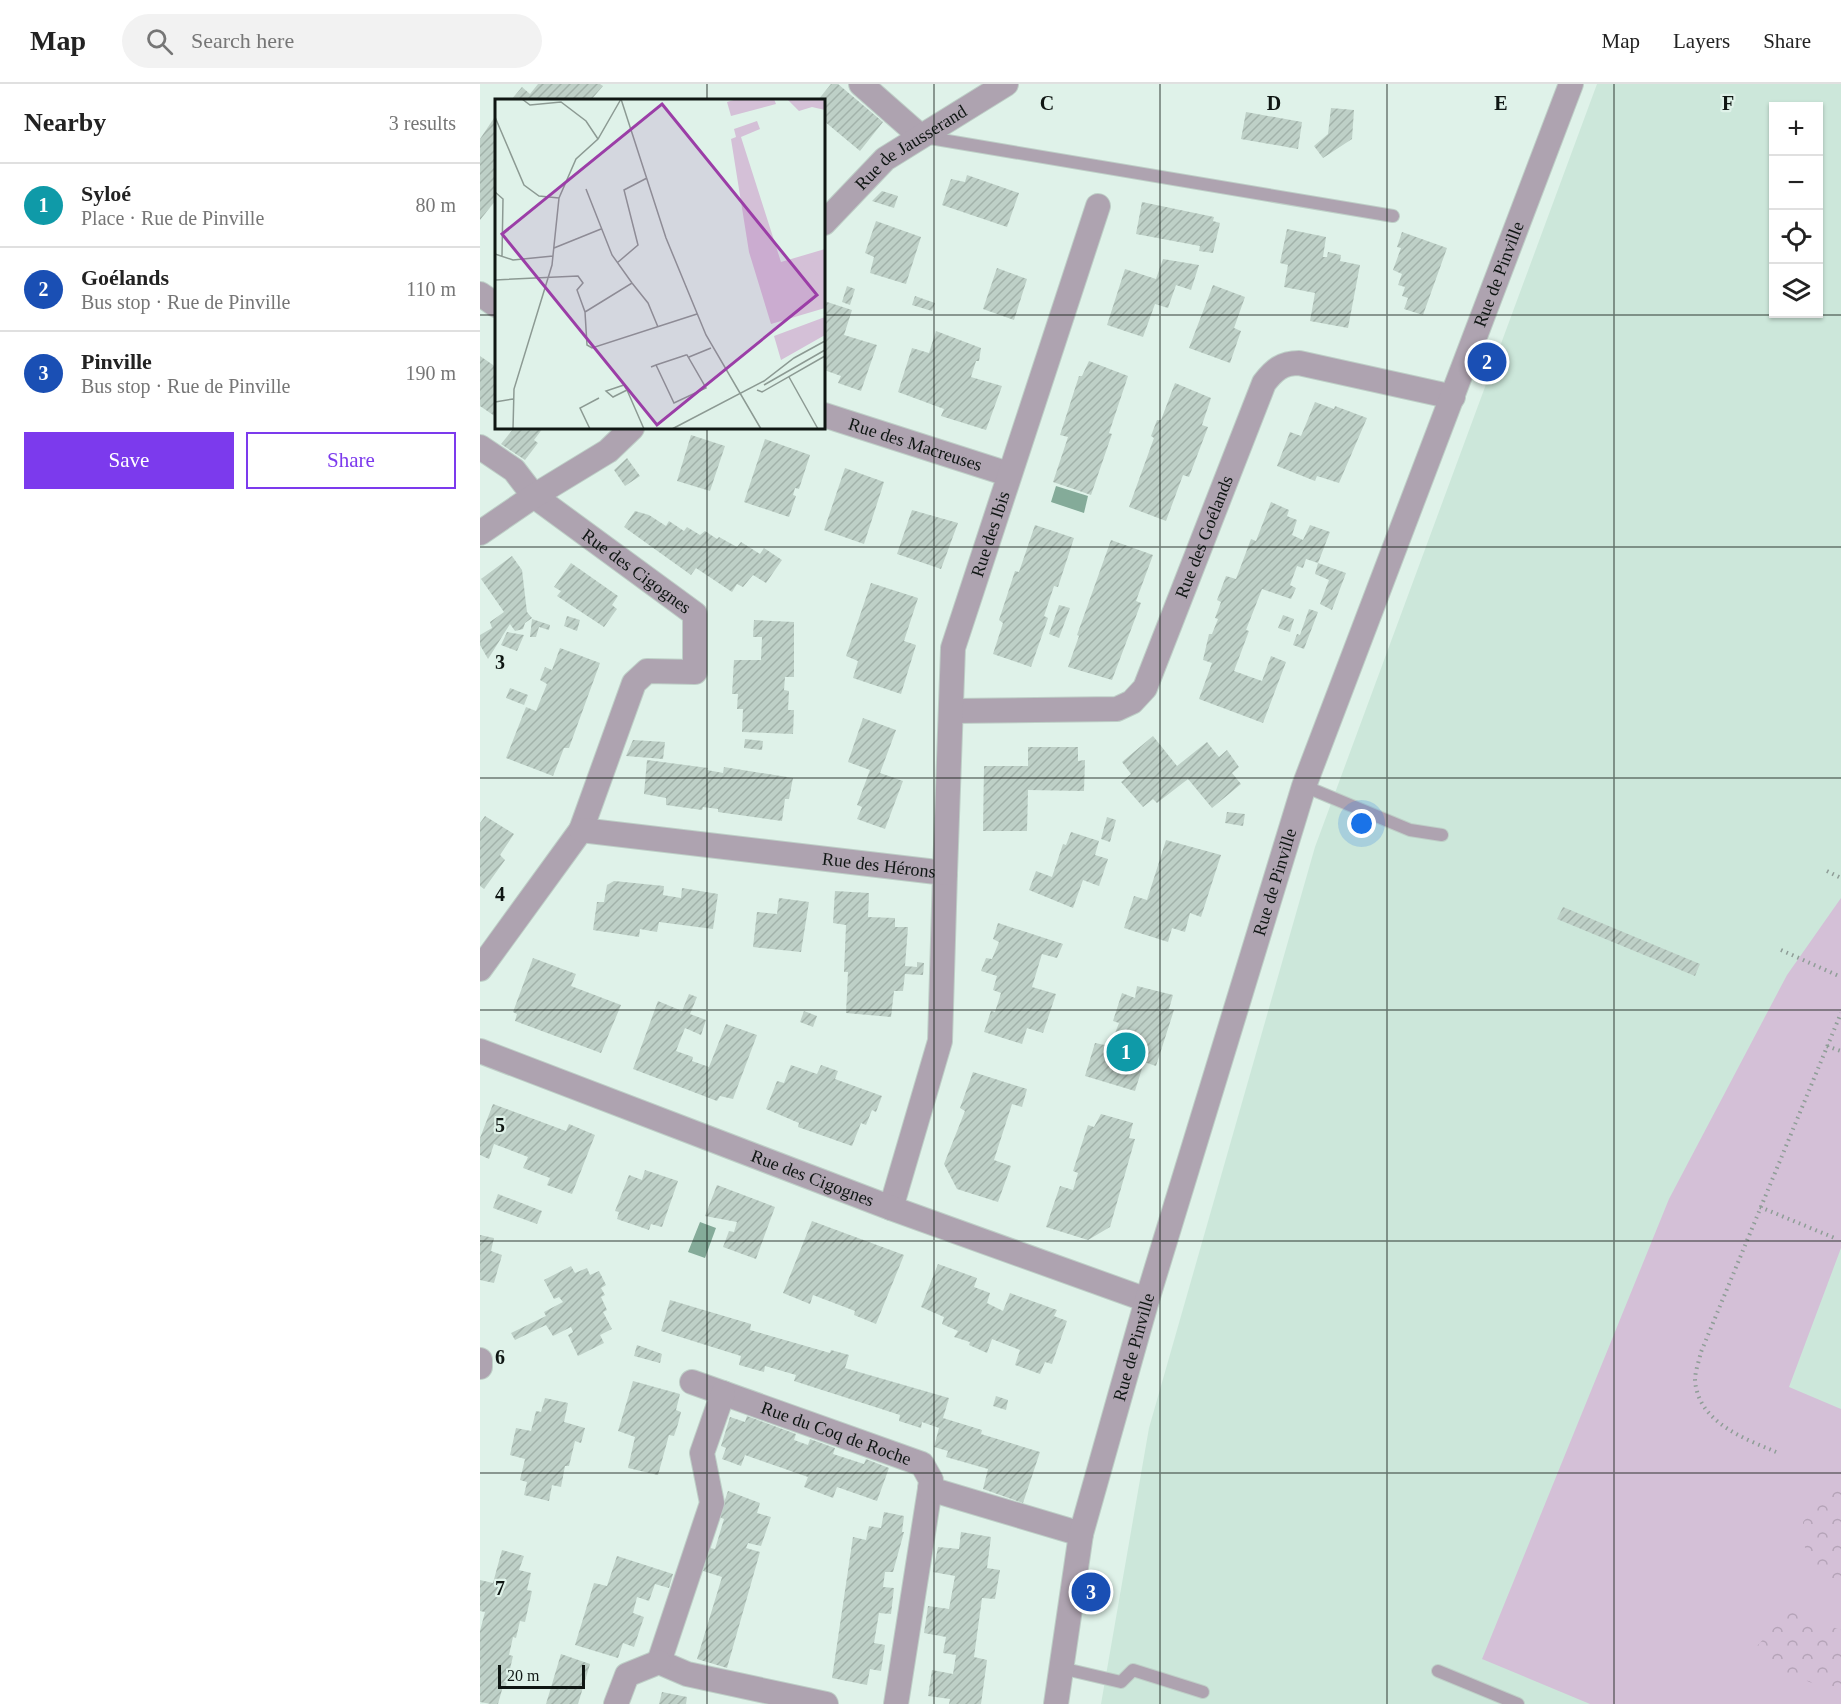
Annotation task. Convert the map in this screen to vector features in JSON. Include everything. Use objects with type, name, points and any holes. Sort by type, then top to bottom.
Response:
[{"type":"street","points":[[861,84],[920,136]]},
{"type":"street","name":"Rue de Jausserand","points":[[825,222],[868,174],[920,136],[1006,84]]},
{"type":"street","name":"Rue de Pinville","points":[[1056,1704],[1081,1534],[1147,1300],[1305,786],[1571,84]]},
{"type":"street","name":"Rue des Ibis","points":[[945,873],[953,648],[1008,474],[1098,206]]},
{"type":"street","points":[[480,294],[495,304]]},
{"type":"street","name":"Rue des Goélands","points":[[951,711],[1117,709],[1132,702],[1145,688],[1264,383],[1273,371],[1286,363],[1299,363],[1453,397]]},
{"type":"street","name":"Rue des Macreuses","points":[[825,415],[1008,474]]},
{"type":"street","points":[[480,533],[534,496],[608,451],[631,429]]},
{"type":"street","points":[[480,447],[514,470],[534,496]]},
{"type":"street","name":"Rue des Cigognes","points":[[480,969],[581,830],[634,683],[647,671],[695,672],[695,614],[534,496]]},
{"type":"street","name":"Rue des Hérons","points":[[581,830],[945,873],[940,1041],[891,1208]]},
{"type":"street","name":"Rue des Cigognes","points":[[480,1051],[891,1208],[1147,1300]]},
{"type":"street","points":[[480,1360],[480,1367]]},
{"type":"street","name":"Rue du Coq de Roche","points":[[692,1382],[922,1464],[931,1480],[930,1489]]},
{"type":"street","points":[[659,1662],[712,1503],[702,1453],[723,1393]]},
{"type":"street","points":[[896,1704],[930,1489],[1081,1534]]},
{"type":"street","points":[[616,1704],[627,1675],[659,1662],[687,1674],[826,1704]]},
{"type":"lane","points":[[920,136],[1393,216]]},
{"type":"lane","points":[[1305,786],[1410,830],[1442,835]]},
{"type":"lane","points":[[1061,1668],[1121,1682],[1134,1670],[1203,1692]]},
{"type":"lane","points":[[1438,1671],[1518,1704]]},
{"type":"path","points":[[1827,872],[1841,878]]},
{"type":"path","points":[[1781,950],[1841,977]]},
{"type":"path","points":[[1776,1452],[1737,1436],[1705,1411],[1695,1380],[1701,1352],[1841,1013]]},
{"type":"path","points":[[1827,1046],[1841,1051]]},
{"type":"path","points":[[1760,1207],[1837,1239]]},
{"type":"shaded area","points":[[1597,84],[1841,84],[1841,1704],[1101,1704],[1149,1428],[1315,847]]},
{"type":"shaded area","points":[[1056,486],[1088,496],[1084,513],[1051,502]]},
{"type":"shaded area","points":[[700,1222],[716,1228],[705,1258],[688,1252]]},
{"type":"green space","points":[[1841,898],[1841,1248],[1789,1387],[1841,1409],[1841,1704],[1590,1704],[1482,1659],[1669,1199],[1787,975]]},
{"type":"green space","points":[[1838,1479],[1841,1479],[1841,1583],[1821,1581],[1806,1561],[1803,1522]]},
{"type":"green space","points":[[1790,1611],[1841,1630],[1841,1695],[1783,1671],[1757,1646]]},
{"type":"building","points":[[538,84],[600,84],[603,86],[592,99],[512,99],[522,87],[530,94]]},
{"type":"building","points":[[831,84],[838,84],[883,122],[860,151],[825,122],[825,99],[819,99]]},
{"type":"building","points":[[1331,108],[1354,110],[1352,139],[1323,158],[1314,146],[1328,134]]},
{"type":"building","points":[[1246,112],[1302,122],[1298,149],[1241,139]]},
{"type":"building","points":[[495,116],[495,201],[480,220],[480,139]]},
{"type":"building","points":[[967,175],[1019,193],[1007,227],[942,205],[951,179],[965,182]]},
{"type":"building","points":[[882,191],[898,196],[894,208],[872,201]]},
{"type":"building","points":[[1142,202],[1214,217],[1213,221],[1220,223],[1213,253],[1199,251],[1200,246],[1136,234]]},
{"type":"building","points":[[876,221],[921,237],[906,284],[870,273],[874,257],[865,253]]},
{"type":"building","points":[[1287,229],[1326,237],[1323,257],[1327,257],[1328,252],[1341,255],[1340,261],[1360,265],[1348,328],[1310,321],[1315,293],[1284,287],[1288,265],[1280,263]]},
{"type":"building","points":[[1402,232],[1447,248],[1423,315],[1404,309],[1408,298],[1402,296],[1405,287],[1398,285],[1402,274],[1393,270],[1401,248],[1397,247]]},
{"type":"building","points":[[1163,259],[1199,265],[1191,290],[1176,285],[1168,308],[1155,304],[1143,337],[1107,325],[1125,269],[1156,279]]},
{"type":"building","points":[[997,268],[1027,279],[1014,320],[983,309]]},
{"type":"building","points":[[1213,285],[1245,297],[1234,328],[1241,331],[1230,363],[1189,348]]},
{"type":"building","points":[[847,286],[855,289],[850,305],[842,302]]},
{"type":"building","points":[[915,296],[935,303],[932,311],[912,305]]},
{"type":"building","points":[[825,301],[852,310],[844,335],[877,345],[861,391],[838,383],[841,376],[825,370]]},
{"type":"building","points":[[936,331],[981,348],[979,361],[976,361],[971,377],[1002,386],[986,430],[941,416],[944,409],[898,392],[912,348],[929,353]]},
{"type":"building","points":[[480,356],[495,366],[495,416],[480,406]]},
{"type":"building","points":[[1089,361],[1128,376],[1109,433],[1112,434],[1091,495],[1053,482],[1068,437],[1060,435],[1079,376],[1082,376]]},
{"type":"building","points":[[1175,383],[1211,398],[1202,425],[1208,427],[1189,477],[1183,475],[1166,521],[1129,507],[1154,438],[1151,436],[1157,420],[1161,420]]},
{"type":"building","points":[[1315,402],[1334,409],[1335,406],[1367,418],[1339,483],[1317,476],[1315,481],[1277,466],[1290,432],[1301,436]]},
{"type":"building","points":[[513,429],[542,429],[534,440],[538,443],[525,460],[501,444]]},
{"type":"building","points":[[691,435],[725,446],[710,491],[677,481]]},
{"type":"building","points":[[765,439],[810,455],[799,489],[795,488],[793,495],[796,496],[789,517],[744,502]]},
{"type":"building","points":[[627,458],[640,476],[625,486],[614,470]]},
{"type":"building","points":[[845,468],[884,482],[864,544],[824,530]]},
{"type":"building","points":[[1271,502],[1289,510],[1287,516],[1297,520],[1292,535],[1303,540],[1310,525],[1330,532],[1318,563],[1306,559],[1303,568],[1297,566],[1290,585],[1296,588],[1291,599],[1262,589],[1246,630],[1249,631],[1234,671],[1262,681],[1271,656],[1286,662],[1263,723],[1199,699],[1212,663],[1203,660],[1209,634],[1212,634],[1218,619],[1215,618],[1221,602],[1217,600],[1226,576],[1236,579],[1251,539],[1256,541]]},
{"type":"building","points":[[912,510],[958,523],[941,569],[897,554]]},
{"type":"building","points":[[635,511],[649,515],[666,526],[669,521],[684,531],[687,527],[700,535],[705,531],[737,547],[741,542],[760,554],[764,548],[782,560],[766,583],[753,575],[743,587],[737,584],[732,592],[696,568],[691,575],[624,527]]},
{"type":"building","points":[[1035,525],[1074,538],[1058,587],[1054,586],[1044,616],[1048,618],[1031,667],[993,654],[1003,623],[999,620],[1015,571],[1019,572]]},
{"type":"building","points":[[1111,540],[1153,555],[1136,601],[1141,603],[1112,680],[1068,667]]},
{"type":"building","points":[[512,556],[522,570],[527,612],[532,618],[525,623],[523,629],[515,631],[510,624],[488,659],[480,645],[480,635],[492,628],[490,622],[504,612],[481,579]]},
{"type":"building","points":[[571,563],[618,596],[612,605],[617,609],[604,627],[557,596],[561,591],[554,587]]},
{"type":"building","points":[[1318,563],[1346,573],[1332,610],[1320,604],[1329,580],[1315,574]]},
{"type":"building","points":[[871,583],[918,598],[904,641],[916,645],[901,694],[853,678],[858,661],[846,656]]},
{"type":"building","points":[[1059,605],[1070,608],[1059,638],[1049,634]]},
{"type":"building","points":[[1309,609],[1318,612],[1304,649],[1293,645],[1297,634],[1300,635]]},
{"type":"building","points":[[1283,615],[1294,619],[1290,632],[1278,628]]},
{"type":"building","points":[[567,616],[580,620],[577,631],[564,626]]},
{"type":"building","points":[[532,619],[550,625],[549,630],[539,627],[536,637],[530,637]]},
{"type":"building","points":[[754,620],[794,622],[794,677],[785,677],[784,690],[789,691],[788,710],[794,710],[793,734],[742,732],[743,709],[737,709],[738,694],[732,694],[734,660],[761,660],[762,637],[753,637]]},
{"type":"building","points":[[507,632],[524,635],[517,651],[501,645]]},
{"type":"building","points":[[560,648],[600,663],[569,748],[564,748],[553,776],[506,758],[526,707],[536,711],[547,684],[540,680],[545,667],[552,670]]},
{"type":"building","points":[[510,688],[528,695],[524,705],[506,698]]},
{"type":"building","points":[[863,718],[896,730],[880,773],[903,781],[885,829],[857,819],[862,807],[857,805],[870,770],[848,762]]},
{"type":"building","points":[[1153,736],[1177,766],[1207,742],[1219,757],[1227,750],[1239,767],[1232,773],[1241,784],[1212,808],[1188,779],[1157,803],[1153,799],[1143,807],[1121,782],[1131,774],[1122,762]]},
{"type":"building","points":[[745,739],[763,741],[762,750],[744,748]]},
{"type":"building","points":[[633,740],[665,742],[663,759],[626,756]]},
{"type":"building","points":[[1028,747],[1078,747],[1078,761],[1085,760],[1084,791],[1028,790],[1027,831],[983,831],[984,766],[1028,766]]},
{"type":"building","points":[[647,760],[708,768],[707,770],[723,773],[724,767],[793,778],[789,799],[785,799],[782,821],[718,812],[718,809],[703,807],[702,810],[666,805],[666,798],[644,794]]},
{"type":"building","points":[[1227,812],[1245,814],[1243,826],[1225,823]]},
{"type":"building","points":[[485,816],[514,834],[500,855],[505,860],[484,889],[480,886],[480,823]]},
{"type":"building","points":[[1107,817],[1116,820],[1110,842],[1101,839]]},
{"type":"building","points":[[1071,832],[1099,841],[1095,855],[1108,859],[1099,886],[1083,880],[1073,908],[1029,890],[1036,871],[1052,877],[1063,844],[1066,845]]},
{"type":"building","points":[[1166,840],[1221,855],[1201,917],[1190,913],[1185,932],[1172,928],[1168,942],[1124,928],[1134,896],[1147,900]]},
{"type":"building","points":[[614,881],[664,886],[663,895],[681,898],[682,888],[718,894],[713,929],[659,922],[657,932],[640,929],[639,937],[593,930],[597,902],[604,902],[607,885]]},
{"type":"building","points":[[835,891],[869,893],[868,917],[895,918],[895,927],[908,927],[905,966],[917,967],[917,962],[924,963],[923,975],[905,974],[903,991],[894,991],[891,1017],[846,1013],[848,972],[844,972],[846,925],[833,923]]},
{"type":"building","points":[[779,898],[809,902],[801,952],[753,947],[757,912],[777,914]]},
{"type":"building","points":[[1563,907],[1700,964],[1695,976],[1557,919]]},
{"type":"building","points":[[998,923],[1063,944],[1057,958],[1042,954],[1032,987],[1056,994],[1043,1033],[1027,1028],[1022,1044],[984,1032],[991,1011],[995,1012],[1001,993],[993,990],[997,976],[981,971],[986,958],[992,959],[999,942],[993,939]]},
{"type":"building","points":[[533,958],[576,974],[571,986],[621,1005],[601,1053],[515,1021],[517,1014],[513,1012]]},
{"type":"building","points":[[1137,986],[1173,995],[1169,1009],[1174,1010],[1156,1066],[1144,1062],[1135,1091],[1085,1076],[1095,1043],[1110,1046],[1119,1023],[1113,1021],[1122,993],[1135,998]]},
{"type":"building","points":[[689,994],[697,997],[690,1014],[706,1020],[701,1035],[685,1028],[676,1051],[693,1057],[692,1061],[709,1067],[726,1024],[757,1035],[733,1099],[720,1096],[717,1101],[633,1069],[658,1001],[682,1011]]},
{"type":"building","points":[[804,1011],[817,1016],[813,1027],[800,1022]]},
{"type":"building","points":[[791,1065],[817,1074],[821,1065],[838,1071],[835,1079],[882,1096],[876,1112],[872,1110],[866,1125],[861,1123],[852,1146],[798,1127],[799,1123],[766,1109],[777,1081],[784,1083]]},
{"type":"building","points":[[973,1072],[1027,1089],[1022,1107],[1012,1104],[994,1160],[1011,1166],[998,1202],[957,1189],[944,1164],[965,1111],[960,1108]]},
{"type":"building","points":[[493,1104],[566,1131],[569,1124],[595,1135],[572,1194],[547,1185],[550,1178],[523,1168],[528,1157],[494,1144],[489,1159],[480,1155],[480,1138]]},
{"type":"building","points":[[1101,1114],[1133,1123],[1129,1138],[1135,1139],[1110,1227],[1088,1240],[1046,1227],[1060,1186],[1073,1190],[1078,1173],[1073,1171],[1088,1125],[1094,1127]]},
{"type":"building","points":[[645,1170],[678,1181],[662,1227],[651,1224],[649,1230],[617,1219],[619,1212],[615,1211],[629,1175],[642,1180]]},
{"type":"building","points":[[717,1185],[775,1207],[756,1259],[723,1247],[729,1231],[734,1232],[737,1222],[705,1216]]},
{"type":"building","points":[[498,1194],[542,1211],[537,1224],[493,1208]]},
{"type":"building","points":[[812,1221],[904,1255],[876,1324],[854,1315],[855,1311],[813,1295],[810,1304],[783,1293]]},
{"type":"building","points":[[480,1235],[494,1238],[491,1251],[502,1255],[494,1283],[480,1280]]},
{"type":"building","points":[[938,1264],[977,1278],[974,1287],[990,1293],[987,1303],[1003,1311],[1010,1293],[1057,1310],[1054,1316],[1067,1321],[1052,1364],[1045,1362],[1040,1374],[1015,1365],[1020,1350],[992,1339],[987,1353],[969,1345],[970,1342],[954,1337],[958,1331],[942,1324],[944,1317],[921,1307]]},
{"type":"building","points":[[571,1266],[575,1273],[587,1268],[590,1275],[599,1271],[606,1285],[601,1288],[605,1295],[601,1297],[607,1310],[603,1312],[612,1329],[600,1335],[604,1343],[578,1356],[568,1335],[573,1332],[571,1327],[553,1336],[546,1325],[515,1340],[511,1333],[546,1316],[544,1312],[563,1302],[559,1297],[554,1299],[544,1280]]},
{"type":"building","points":[[670,1300],[751,1324],[750,1330],[830,1353],[831,1350],[849,1355],[845,1368],[949,1398],[943,1418],[982,1430],[981,1434],[1040,1452],[1023,1503],[983,1489],[988,1469],[946,1457],[948,1451],[934,1447],[939,1428],[922,1422],[921,1428],[899,1421],[900,1415],[794,1381],[796,1375],[765,1366],[764,1372],[739,1365],[741,1356],[661,1331]]},
{"type":"building","points":[[637,1345],[662,1354],[660,1363],[634,1356]]},
{"type":"building","points":[[633,1381],[680,1394],[676,1410],[681,1412],[678,1424],[674,1436],[669,1435],[658,1475],[628,1468],[635,1437],[618,1431]]},
{"type":"building","points":[[996,1396],[1008,1400],[1006,1410],[993,1406]]},
{"type":"building","points":[[545,1398],[568,1403],[564,1422],[585,1428],[581,1443],[575,1441],[569,1466],[565,1466],[561,1487],[552,1485],[549,1501],[524,1495],[527,1482],[520,1480],[525,1459],[510,1455],[516,1428],[531,1431],[536,1411],[541,1412]]},
{"type":"building","points":[[747,1416],[796,1434],[794,1440],[808,1445],[810,1439],[835,1448],[833,1454],[864,1464],[866,1459],[889,1468],[877,1501],[837,1487],[833,1498],[804,1487],[808,1477],[745,1455],[741,1466],[722,1459],[726,1448],[721,1446],[730,1417],[745,1422]]},
{"type":"building","points":[[728,1491],[760,1503],[757,1513],[771,1517],[761,1546],[748,1543],[746,1548],[760,1552],[727,1668],[697,1659],[722,1577],[703,1571],[710,1548],[715,1549],[724,1519],[719,1517]]},
{"type":"building","points":[[884,1512],[904,1516],[902,1532],[904,1532],[893,1572],[885,1572],[883,1587],[894,1588],[891,1614],[879,1613],[874,1643],[885,1645],[881,1671],[870,1669],[867,1685],[832,1678],[853,1537],[866,1540],[869,1526],[881,1528]]},
{"type":"building","points":[[961,1532],[991,1537],[987,1568],[1000,1570],[995,1599],[982,1598],[974,1657],[987,1660],[981,1704],[949,1704],[950,1699],[928,1696],[932,1670],[953,1674],[956,1655],[943,1653],[946,1637],[924,1633],[928,1606],[949,1609],[955,1576],[933,1572],[938,1547],[959,1549]]},
{"type":"building","points":[[502,1550],[524,1556],[519,1570],[531,1573],[527,1590],[532,1591],[525,1622],[520,1621],[516,1638],[513,1637],[509,1655],[513,1656],[506,1686],[503,1686],[498,1704],[491,1704],[480,1702],[480,1631],[485,1612],[480,1611],[480,1580],[493,1583]]},
{"type":"building","points":[[617,1556],[673,1574],[669,1588],[655,1584],[649,1601],[637,1597],[633,1613],[644,1617],[634,1647],[623,1643],[618,1658],[575,1645],[594,1583],[607,1586]]},
{"type":"building","points":[[561,1654],[590,1664],[578,1704],[546,1704]]},
{"type":"building","points":[[662,1692],[687,1697],[686,1704],[659,1704]]},
{"type":"place","name":"Goélands","points":[[1487,362]]},
{"type":"place","name":"Syloé","points":[[1126,1052]]},
{"type":"place","name":"Pinville","points":[[1091,1592]]}]
